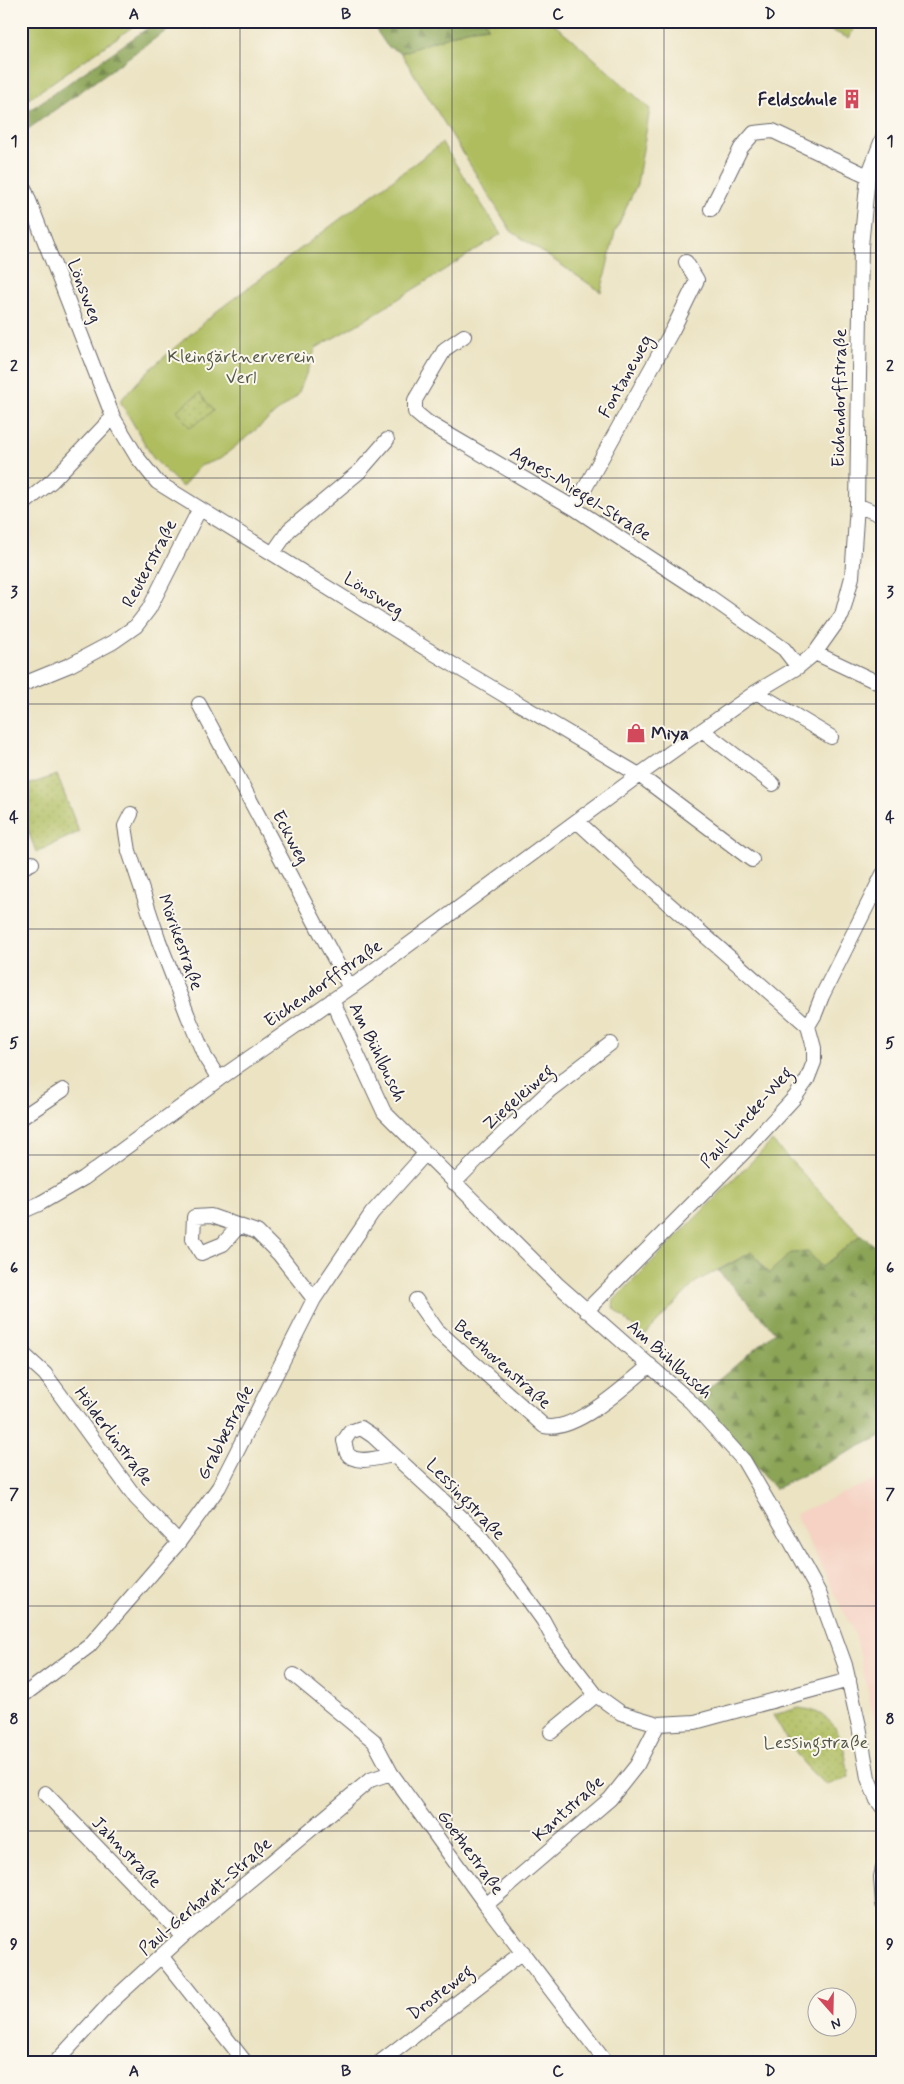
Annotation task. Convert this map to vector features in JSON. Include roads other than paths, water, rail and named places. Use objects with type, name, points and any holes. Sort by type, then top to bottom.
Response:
[{"type":"street","points":[[711,209],[741,148],[754,133],[773,131],[868,176]]},
{"type":"street","name":"Eichendorffstraße","points":[[21,1212],[39,1204],[84,1178],[219,1079],[350,988],[702,730],[756,692],[798,667],[816,653],[842,615],[852,578],[857,505],[861,246],[868,176],[883,137]]},
{"type":"street","name":"Lönsweg","points":[[21,180],[113,417],[137,457],[157,482],[199,510],[273,553],[424,648],[640,775]]},
{"type":"street","name":"Fontaneweg","points":[[574,508],[673,329],[696,280],[686,262]]},
{"type":"street","name":"Agnes-Miegel-Straße","points":[[464,336],[445,349],[416,400],[415,412],[427,422],[574,508],[706,595],[784,649],[798,667]]},
{"type":"street","points":[[21,506],[52,481],[113,417]]},
{"type":"street","points":[[273,553],[289,530],[360,470],[387,440]]},
{"type":"street","points":[[857,505],[883,516]]},
{"type":"street","name":"Reuterstraße","points":[[21,685],[70,665],[113,642],[136,626],[149,609],[199,510]]},
{"type":"street","points":[[816,653],[883,685]]},
{"type":"street","points":[[756,692],[831,737]]},
{"type":"street","name":"Eckweg","points":[[199,704],[350,988]]},
{"type":"street","points":[[702,730],[773,784]]},
{"type":"street","points":[[640,775],[752,860]]},
{"type":"street","name":"Mörikestraße","points":[[131,814],[125,826],[129,851],[159,941],[188,1016],[205,1056],[219,1079]]},
{"type":"street","points":[[578,822],[808,1026],[883,874]]},
{"type":"street","name":"Am Bühlbusch","points":[[332,1000],[384,1112],[586,1311],[650,1365],[702,1413],[744,1461],[785,1531],[818,1593],[839,1646],[859,1726],[868,1778],[877,1800],[883,1808]]},
{"type":"street","name":"Paul-Lincke-Weg","points":[[586,1311],[746,1150],[795,1097],[807,1080],[814,1062],[814,1048],[808,1026]]},
{"type":"street","name":"Ziegeleiweg","points":[[454,1183],[492,1144],[550,1090],[610,1044]]},
{"type":"street","points":[[21,1118],[63,1090]]},
{"type":"street","name":"Grabbestraße","points":[[21,1697],[89,1646],[179,1542],[220,1486],[314,1298],[372,1213],[425,1154]]},
{"type":"street","points":[[239,1226],[257,1232],[279,1254],[314,1298]]},
{"type":"street","name":"Beethovenstraße","points":[[416,1300],[437,1330],[544,1426],[554,1429],[586,1415],[614,1397],[650,1365]]},
{"type":"street","name":"Hölderlinstraße","points":[[21,1352],[45,1374],[136,1498],[179,1542]]},
{"type":"street","name":"Lessingstraße","points":[[393,1455],[476,1531],[518,1584],[543,1620],[555,1642],[596,1695],[621,1713],[658,1724],[695,1722],[848,1680]]},
{"type":"street","name":"Goethestraße","points":[[294,1675],[374,1742],[391,1774],[486,1905],[607,2063]]},
{"type":"street","points":[[551,1732],[596,1695]]},
{"type":"street","name":"Kantstraße","points":[[486,1905],[610,1799],[637,1765],[658,1724]]},
{"type":"street","name":"Paul-Gerhardt-Straße","points":[[55,2063],[111,2002],[183,1936],[370,1780],[391,1774]]},
{"type":"street","name":"Jahnstraße","points":[[45,1793],[183,1936]]},
{"type":"street","points":[[883,1868],[881,1876],[883,1904]]},
{"type":"street","name":"Drosteweg","points":[[379,2063],[523,1952]]},
{"type":"street","points":[[162,1957],[246,2063]]},
{"type":"place","name":"Feldschule","points":[[852,99]]},
{"type":"place","name":"Miya","points":[[636,733]]},
{"type":"park label","name":"Kleingärtnerverein Verl","points":[[241,366]]}]
